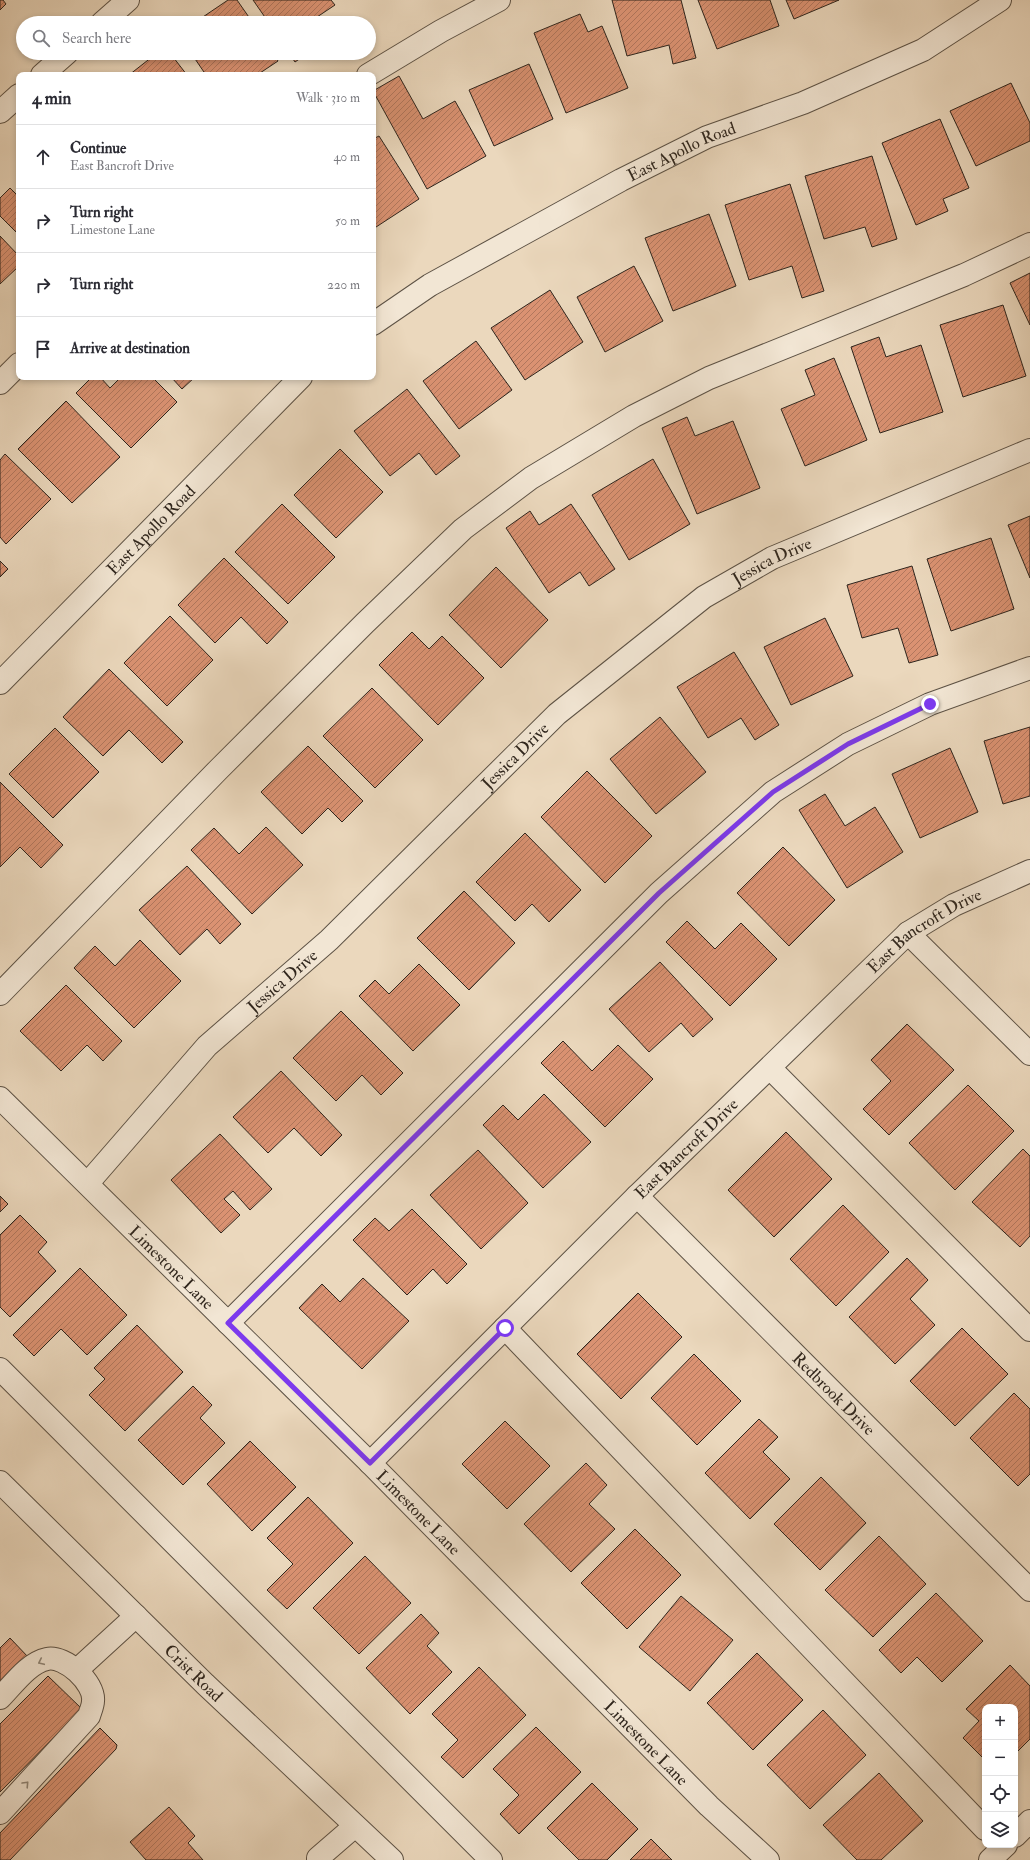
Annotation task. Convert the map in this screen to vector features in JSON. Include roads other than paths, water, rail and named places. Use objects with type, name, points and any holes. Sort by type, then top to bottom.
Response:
[{"type":"street","points":[[110,16],[128,0]]},
{"type":"street","points":[[373,72],[441,31],[499,0]]},
{"type":"street","name":"East Apollo Road","points":[[376,322],[430,285],[621,180],[708,136],[803,103],[923,50],[1000,0]]},
{"type":"street","points":[[45,72],[59,60]]},
{"type":"street","points":[[0,112],[16,98]]},
{"type":"street","points":[[0,994],[218,770],[365,623],[463,529],[531,478],[634,416],[709,378],[964,275],[1030,244]]},
{"type":"street","points":[[0,383],[16,367]]},
{"type":"street","name":"East Apollo Road","points":[[0,682],[298,380]]},
{"type":"street","name":"Jessica Drive","points":[[88,1183],[208,1046],[329,940],[557,714],[704,597],[772,558],[1030,450]]},
{"type":"street","points":[[228,1323],[659,893],[773,792],[848,744],[923,707],[1030,668]]},
{"type":"street","name":"East Bancroft Drive","points":[[370,1463],[637,1196],[908,934],[954,905],[1030,871]]},
{"type":"street","points":[[908,934],[1030,1054]]},
{"type":"street","points":[[770,1068],[1030,1330]]},
{"type":"street","name":"Limestone Lane","points":[[0,1098],[88,1183],[370,1463],[709,1806],[768,1860]]},
{"type":"street","name":"Redbrook Drive","points":[[637,1196],[1030,1590]]},
{"type":"street","points":[[505,1328],[982,1826]]},
{"type":"street","points":[[0,1369],[491,1860]]},
{"type":"street","name":"Crist Road","points":[[0,1482],[205,1684],[392,1860]]},
{"type":"street","points":[[77,1670],[136,1616]]},
{"type":"street","points":[[0,1698],[32,1666],[47,1659],[58,1659],[77,1670],[92,1692],[93,1701],[89,1716],[0,1813]]},
{"type":"street","points":[[1018,1833],[1030,1821]]},
{"type":"street","points":[[318,1860],[318,1858],[355,1826]]}]
